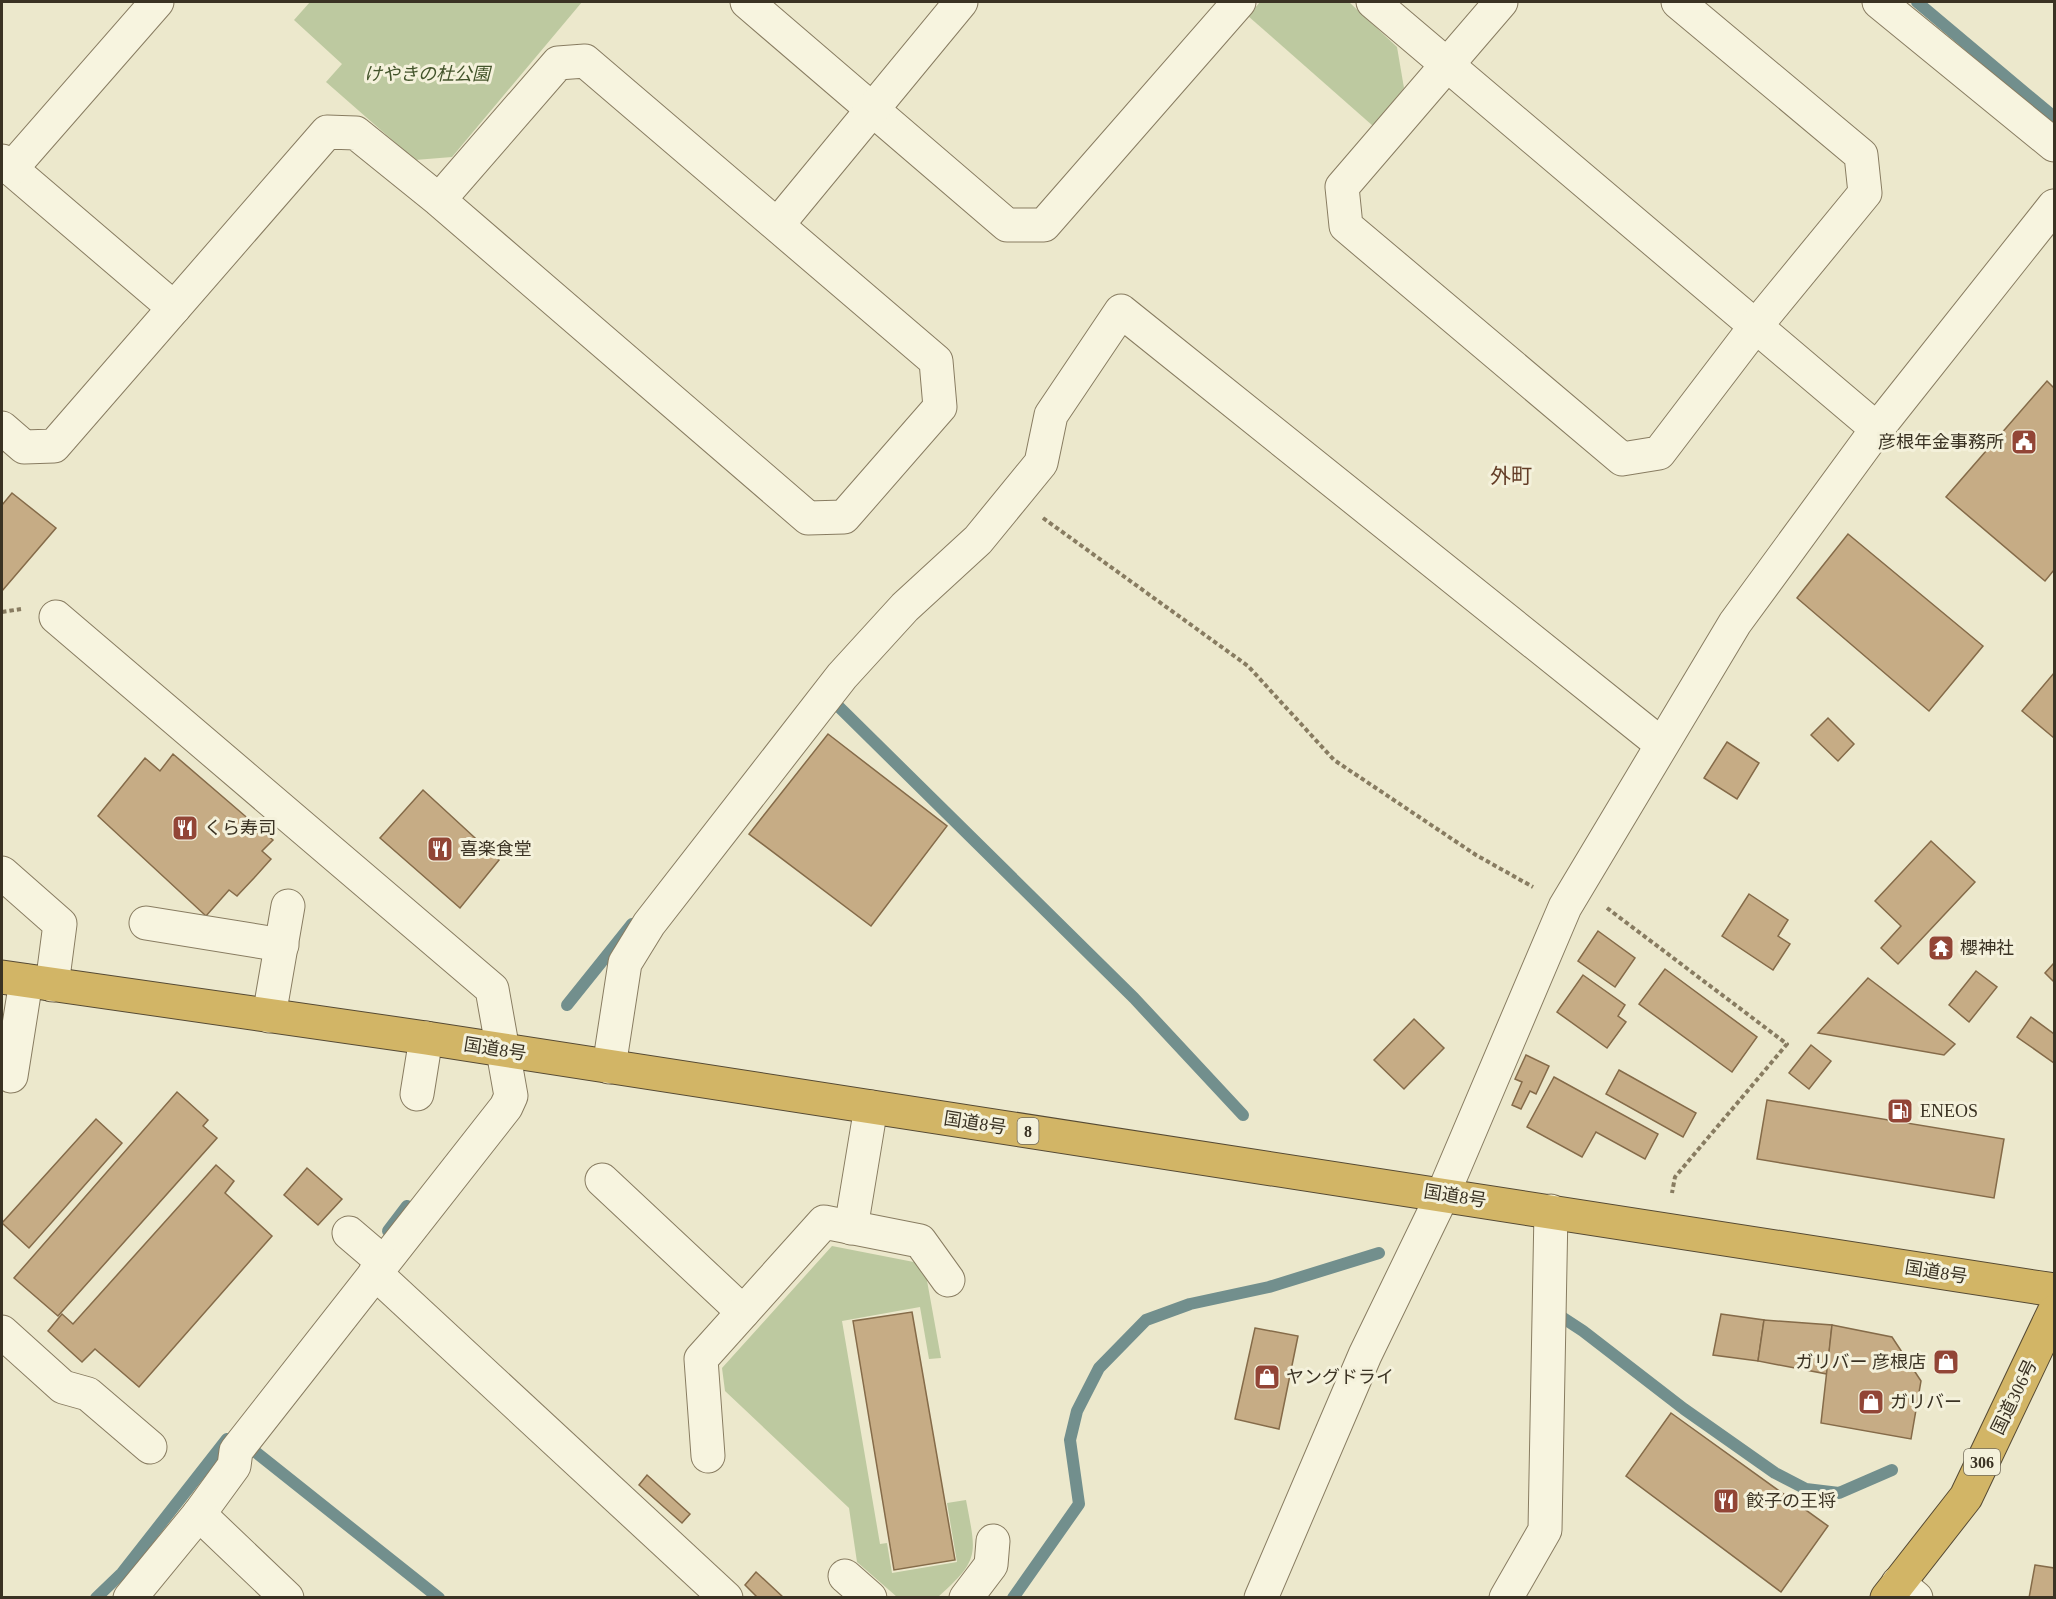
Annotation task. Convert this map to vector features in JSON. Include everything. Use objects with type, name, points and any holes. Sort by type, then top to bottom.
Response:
[{"type":"highway","name":"国道8号","points":[[26,981],[426,1038],[2055,1290]]},
{"type":"highway","name":"国道306号","points":[[1900,1593],[1966,1497],[2055,1312]]},
{"type":"street","points":[[157,2],[6,165],[174,308]]},
{"type":"street","points":[[747,2],[874,108],[1007,225],[1044,225],[1239,2]]},
{"type":"street","points":[[1373,2],[1877,429]]},
{"type":"street","points":[[1501,2],[1342,187],[1346,226],[1622,459],[1659,453],[1755,327],[1865,193],[1861,155],[1678,2]]},
{"type":"street","points":[[1879,2],[2055,145]]},
{"type":"street","points":[[778,224],[874,108],[947,6]]},
{"type":"street","points":[[2,428],[24,447],[54,446],[327,132],[356,133],[439,200],[808,518],[844,517],[940,407],[936,361],[778,224],[585,62],[558,63],[439,200]]},
{"type":"street","points":[[1260,1598],[1365,1355],[1443,1194],[1571,897],[1735,623],[1877,429],[2033,256],[2055,206]]},
{"type":"street","points":[[609,1067],[625,963],[649,924],[842,676],[905,607],[978,540],[1041,463],[1051,415],[1120,311],[1661,744]]},
{"type":"street","points":[[56,617],[492,989],[511,1096],[506,1107],[236,1451],[234,1466],[199,1514],[130,1598]]},
{"type":"street","points":[[2,873],[60,924],[26,981],[11,1076]]},
{"type":"street","points":[[269,1016],[288,906]]},
{"type":"street","points":[[146,923],[282,945]]},
{"type":"street","points":[[417,1094],[426,1038]]},
{"type":"street","points":[[851,1228],[871,1107]]},
{"type":"street","points":[[602,1180],[743,1312]]},
{"type":"street","points":[[1506,1598],[1545,1530],[1551,1211]]},
{"type":"street","points":[[708,1456],[701,1359],[824,1222],[920,1241],[948,1280]]},
{"type":"street","points":[[349,1233],[379,1268],[726,1598]]},
{"type":"street","points":[[2,1332],[63,1387],[88,1394],[150,1447]]},
{"type":"street","points":[[199,1514],[288,1598]]},
{"type":"street","points":[[966,1598],[991,1565],[993,1541]]},
{"type":"street","points":[[845,1576],[870,1598]]},
{"type":"path","points":[[1013,497],[1248,666],[1334,760],[1476,855],[1547,895],[1595,899],[1787,1044],[1675,1177],[1671,1194]]},
{"type":"green space","name":"けやきの杜公園","points":[[310,2],[582,2],[452,157],[415,160],[326,82],[342,64],[294,20]]},
{"type":"green space","points":[[1260,2],[1349,2],[1397,47],[1404,88],[1373,126],[1248,16]]},
{"type":"green space","points":[[832,1246],[924,1264],[941,1358],[929,1359],[920,1307],[842,1321],[880,1544],[887,1543],[892,1573],[957,1562],[947,1503],[966,1500],[972,1533],[972,1554],[962,1573],[938,1597],[897,1597],[857,1562],[849,1508],[725,1391],[722,1368]]},
{"type":"building","name":"彦根年金事務所","points":[[2047,381],[2054,388],[2054,570],[2045,581],[1946,497]]},
{"type":"building","points":[[12,493],[56,528],[2,591],[2,505]]},
{"type":"building","points":[[1848,534],[1983,646],[1929,711],[1797,598]]},
{"type":"building","points":[[2054,673],[2054,738],[2022,711]]},
{"type":"building","points":[[1828,718],[1854,744],[1838,761],[1811,735]]},
{"type":"building","points":[[828,734],[947,826],[871,926],[749,834]]},
{"type":"building","points":[[1727,742],[1759,763],[1737,799],[1704,778]]},
{"type":"building","name":"くら寿司","points":[[173,754],[273,840],[262,851],[271,859],[237,896],[229,890],[206,916],[98,816],[145,758],[160,771]]},
{"type":"building","name":"喜楽食堂","points":[[423,790],[499,860],[460,908],[380,838]]},
{"type":"building","points":[[1931,841],[1975,882],[1898,964],[1881,948],[1901,926],[1875,901]]},
{"type":"building","points":[[1749,894],[1788,920],[1778,936],[1790,944],[1773,970],[1722,936]]},
{"type":"building","points":[[1598,931],[1635,958],[1615,987],[1578,961]]},
{"type":"building","points":[[2054,963],[2054,982],[2045,973]]},
{"type":"building","points":[[1665,969],[1757,1037],[1732,1072],[1639,1004]]},
{"type":"building","points":[[1976,971],[1997,987],[1969,1022],[1949,1005]]},
{"type":"building","points":[[1583,975],[1625,1005],[1618,1016],[1626,1022],[1607,1048],[1557,1012]]},
{"type":"building","points":[[1868,978],[1955,1044],[1944,1055],[1818,1033]]},
{"type":"building","points":[[2031,1017],[2054,1034],[2054,1063],[2017,1037]]},
{"type":"building","points":[[1414,1019],[1444,1048],[1404,1089],[1374,1060]]},
{"type":"building","points":[[1811,1045],[1831,1061],[1809,1089],[1789,1073]]},
{"type":"building","points":[[1526,1055],[1549,1066],[1536,1094],[1530,1091],[1521,1109],[1512,1105],[1522,1082],[1515,1079]]},
{"type":"building","points":[[1619,1070],[1696,1113],[1683,1137],[1606,1094]]},
{"type":"building","points":[[1554,1077],[1658,1134],[1645,1159],[1596,1132],[1582,1157],[1527,1127]]},
{"type":"building","points":[[177,1092],[208,1120],[203,1126],[217,1138],[58,1316],[14,1278]]},
{"type":"building","points":[[1767,1100],[2004,1139],[1994,1198],[1757,1159]]},
{"type":"building","points":[[96,1119],[122,1143],[29,1248],[2,1223]]},
{"type":"building","points":[[216,1165],[234,1181],[225,1193],[272,1236],[139,1387],[95,1349],[82,1362],[48,1331],[62,1314],[73,1324]]},
{"type":"building","points":[[307,1168],[342,1199],[318,1225],[284,1195]]},
{"type":"building","points":[[912,1312],[955,1560],[894,1570],[853,1321]]},
{"type":"building","points":[[1721,1314],[1764,1320],[1758,1361],[1713,1355]]},
{"type":"building","points":[[1764,1320],[1832,1325],[1827,1374],[1758,1361]]},
{"type":"building","name":"ガリバー","points":[[1832,1325],[1892,1337],[1921,1381],[1911,1439],[1821,1423]]},
{"type":"building","name":"ヤングドライ","points":[[1255,1328],[1298,1336],[1279,1429],[1235,1419]]},
{"type":"building","name":"餃子の王将","points":[[1671,1413],[1828,1526],[1781,1592],[1626,1476]]},
{"type":"building","points":[[647,1475],[690,1514],[682,1523],[639,1485]]},
{"type":"building","points":[[2035,1565],[2054,1568],[2054,1598],[2029,1598]]},
{"type":"building","points":[[756,1572],[784,1598],[758,1598],[745,1585]]},
{"type":"waterway","points":[[1917,2],[2054,117]]},
{"type":"waterway","points":[[835,703],[1134,998],[1243,1115]]},
{"type":"waterway","points":[[567,1005],[632,924]]},
{"type":"waterway","points":[[388,1231],[407,1206]]},
{"type":"waterway","points":[[1013,1598],[1079,1504],[1070,1440],[1077,1411],[1099,1368],[1146,1320],[1190,1304],[1269,1287],[1379,1253]]},
{"type":"waterway","points":[[1554,1312],[1583,1331],[1684,1409],[1775,1473],[1806,1489],[1839,1493],[1892,1470]]},
{"type":"waterway","points":[[96,1598],[122,1573],[227,1439]]},
{"type":"waterway","points":[[253,1450],[439,1598]]},
{"type":"place","name":"彦根年金事務所","points":[[2024,442]]},
{"type":"place","name":"くら寿司","points":[[185,828]]},
{"type":"place","name":"喜楽食堂","points":[[440,849]]},
{"type":"place","name":"櫻神社","points":[[1941,948]]},
{"type":"place","name":"ENEOS","points":[[1900,1111]]},
{"type":"place","name":"ガリバー 彦根店","points":[[1946,1362]]},
{"type":"place","name":"ヤングドライ","points":[[1267,1377]]},
{"type":"place","name":"ガリバー","points":[[1871,1402]]},
{"type":"place","name":"餃子の王将","points":[[1726,1501]]},
{"type":"district","name":"外町","points":[[1511,476]]}]
